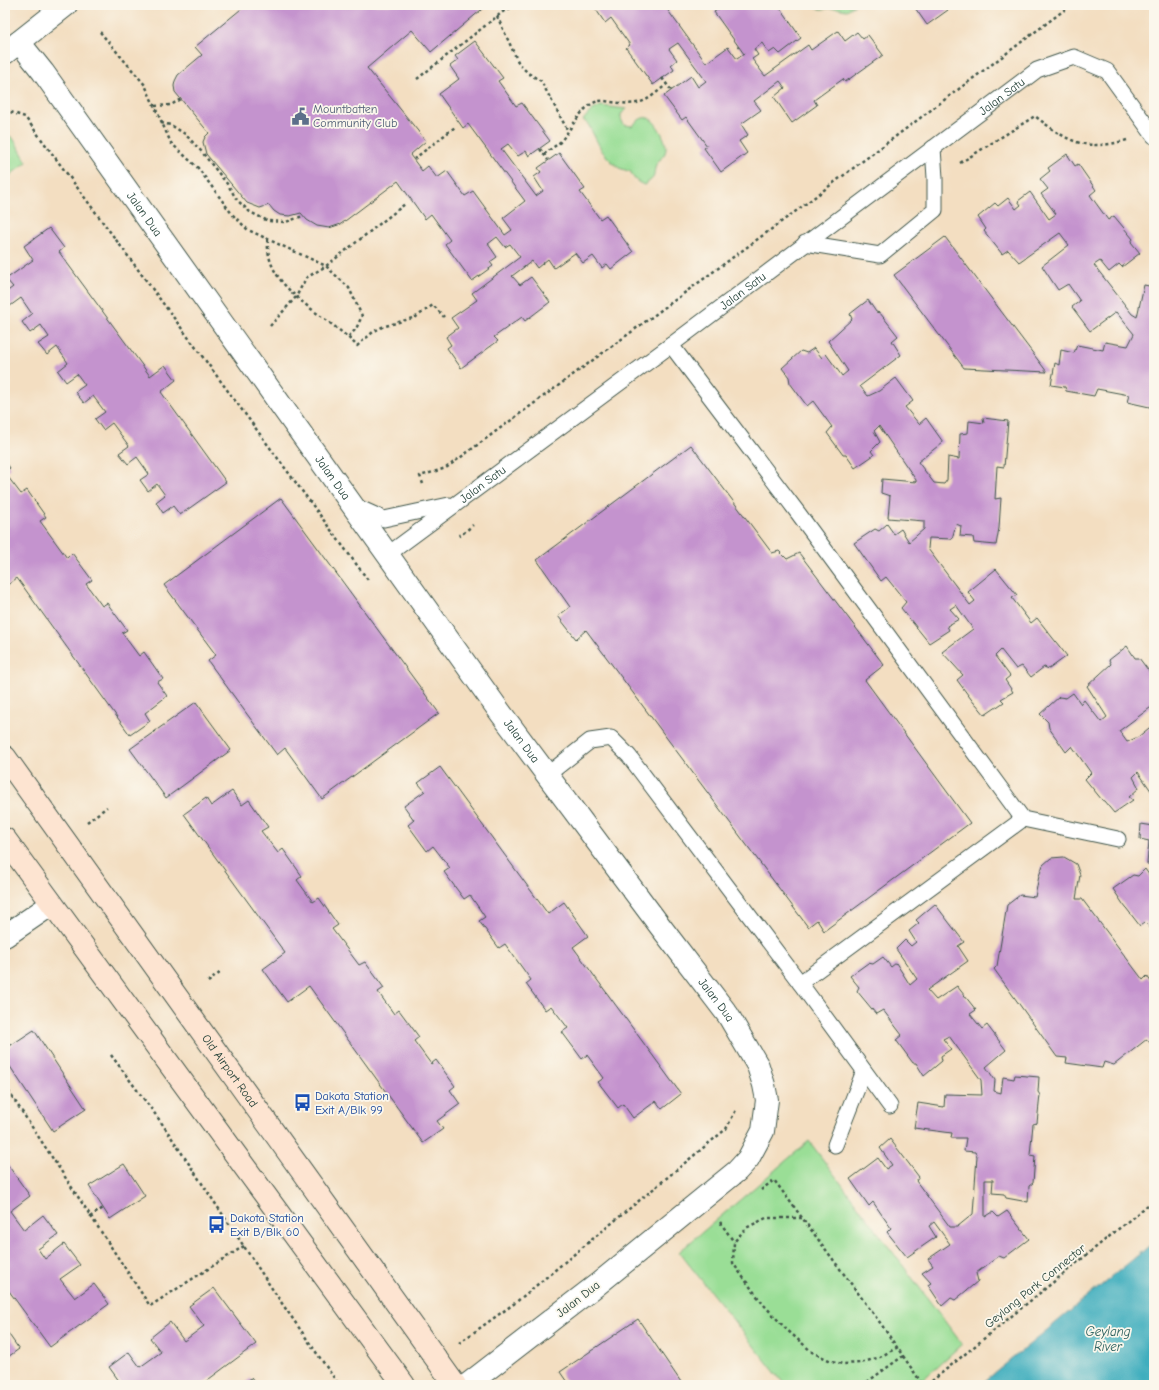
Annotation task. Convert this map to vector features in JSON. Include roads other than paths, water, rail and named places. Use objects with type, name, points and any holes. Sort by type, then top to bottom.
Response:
[{"type":"main road","name":"Old Airport Road","points":[[5,757],[455,1385]]},
{"type":"main road","points":[[5,839],[404,1385]]},
{"type":"street","points":[[12,48],[66,5]]},
{"type":"street","name":"Jalan Dua","points":[[12,48],[43,72],[387,555],[547,775],[728,1015],[758,1066],[767,1100],[763,1131],[748,1159],[737,1171],[598,1284],[467,1385]]},
{"type":"street","points":[[5,936],[52,904]]},
{"type":"lane","name":"Jalan Satu","points":[[387,555],[1037,70],[1074,57],[1107,71],[1151,131]]},
{"type":"lane","points":[[806,243],[880,255],[935,210],[933,148]]},
{"type":"lane","points":[[671,344],[798,513],[1023,819],[1118,839]]},
{"type":"lane","points":[[350,504],[384,519],[458,502]]},
{"type":"lane","points":[[547,775],[590,741],[611,738],[629,756],[800,983],[890,1106]]},
{"type":"lane","points":[[800,983],[1023,819]]},
{"type":"lane","points":[[835,1145],[864,1071]]},
{"type":"water","name":"Geylang River","points":[[1154,1242],[1154,1385],[980,1385]]},
{"type":"place","name":"Mountbatten Community Club","points":[[300,116]]},
{"type":"place","name":"Dakota Station Exit A/Blk 99","points":[[302,1103]]},
{"type":"place","name":"Dakota Station Exit B/Blk 60","points":[[217,1225]]}]
